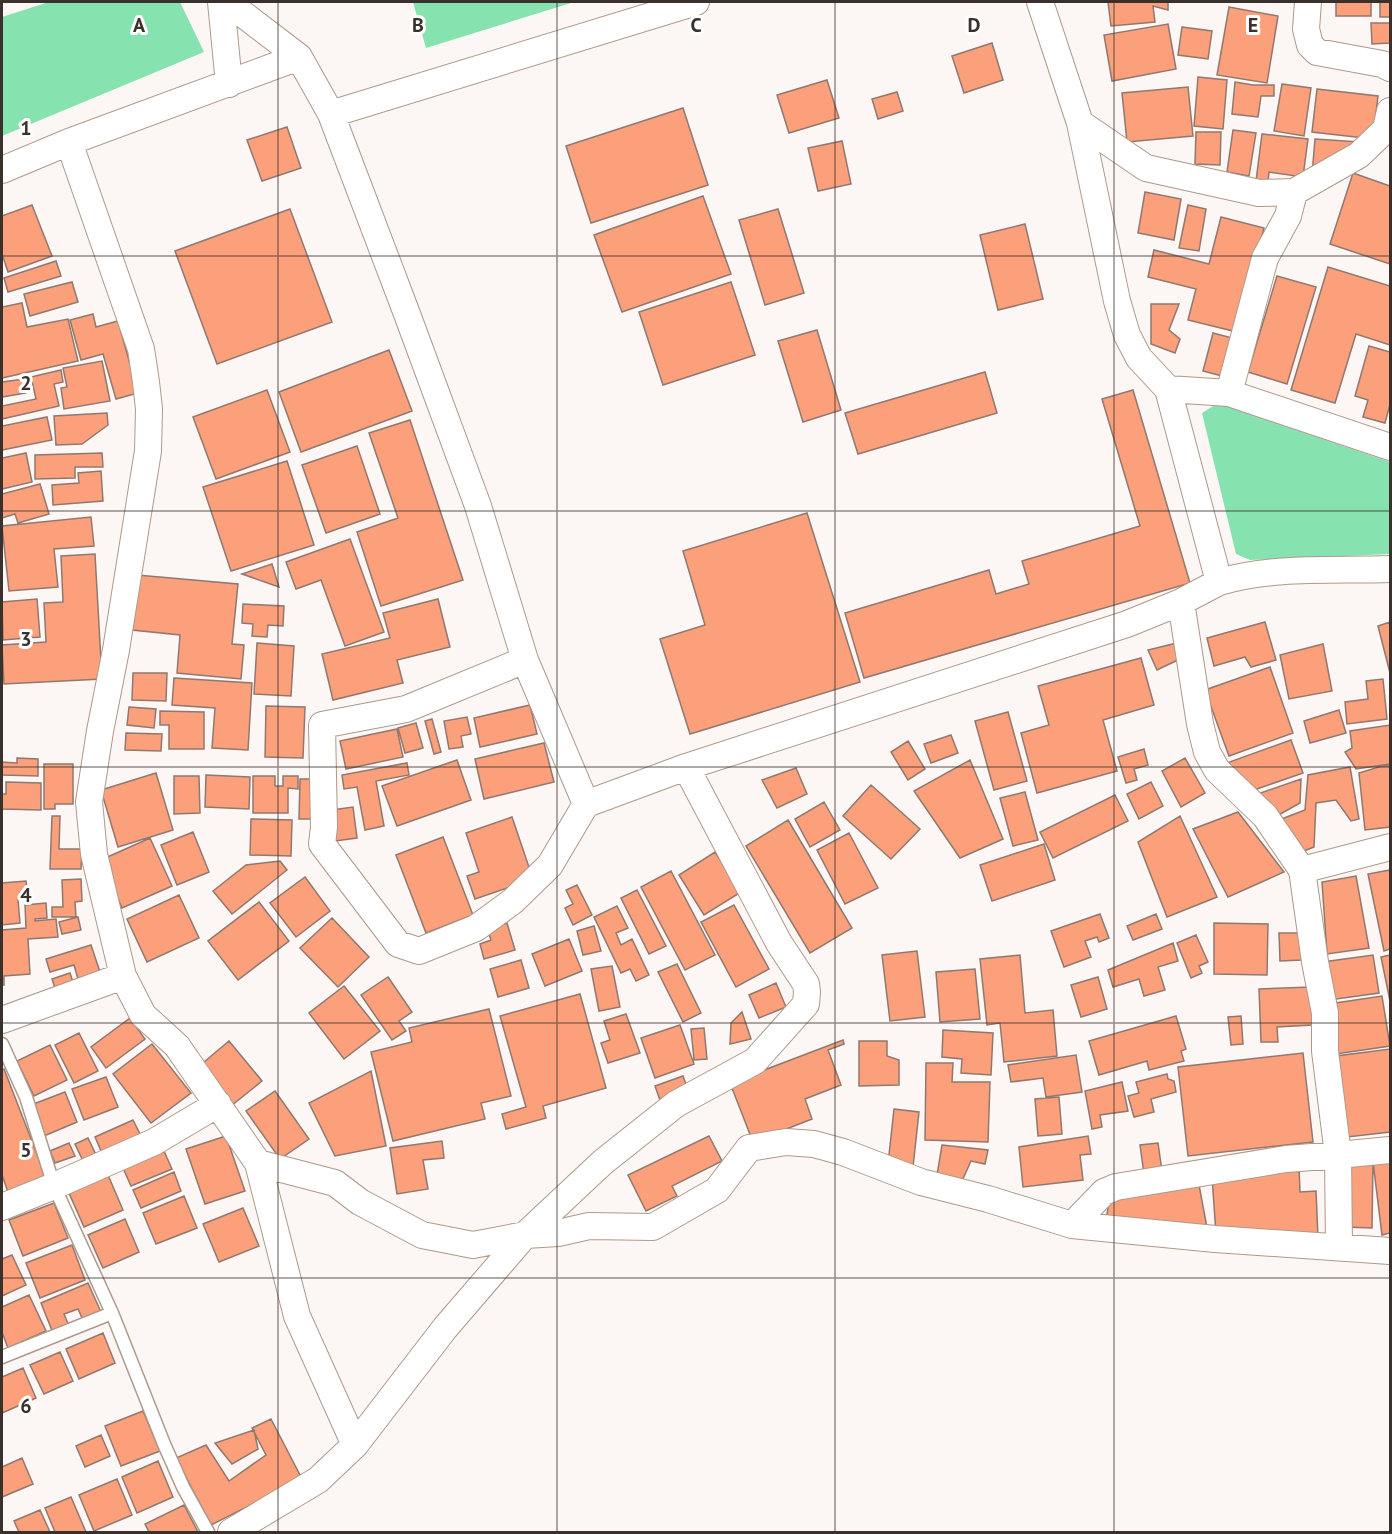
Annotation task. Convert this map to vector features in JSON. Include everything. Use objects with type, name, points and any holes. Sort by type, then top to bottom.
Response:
[{"type":"street","points":[[221,2],[229,84]]},
{"type":"street","points":[[227,2],[299,57],[331,114],[478,506],[525,660],[586,804]]},
{"type":"street","points":[[331,114],[696,2]]},
{"type":"street","points":[[1040,2],[1080,123],[1116,301],[1127,335],[1139,358],[1168,389],[1219,582]]},
{"type":"street","points":[[1308,2],[1306,29],[1310,45],[1317,52],[1382,64],[1390,68]]},
{"type":"street","points":[[2,170],[69,142],[299,57]]},
{"type":"street","points":[[1080,123],[1146,168],[1259,193],[1294,192],[1359,155],[1386,129],[1390,111]]},
{"type":"street","points":[[69,142],[141,349],[149,409],[148,451],[89,802],[94,854],[123,976],[144,1015],[177,1046],[258,1163],[297,1316],[354,1445]]},
{"type":"street","points":[[1229,393],[1264,258],[1288,216],[1294,192]]},
{"type":"street","points":[[1168,389],[1229,393],[1390,447]]},
{"type":"street","points":[[525,660],[406,709],[322,725],[324,827],[322,844],[398,944],[419,951],[476,928],[513,901],[550,865],[586,804],[686,767],[1115,628],[1181,602],[1219,582],[1240,576],[1293,570],[1390,569]]},
{"type":"street","points":[[1181,602],[1200,724],[1207,752],[1217,770],[1265,816],[1302,870],[1325,1013],[1324,1051],[1338,1155],[1339,1247]]},
{"type":"street","points":[[231,1533],[318,1480],[354,1445],[445,1328],[525,1236],[603,1162],[676,1104],[755,1061],[806,1004],[806,984],[779,943],[686,767]]},
{"type":"street","points":[[1302,870],[1390,847]]},
{"type":"street","points":[[2,1020],[123,976]]},
{"type":"street","points":[[2,1207],[154,1142],[218,1104]]},
{"type":"street","points":[[258,1163],[335,1183],[360,1202],[422,1236],[473,1245],[558,1233],[588,1226],[653,1227],[717,1190],[749,1148],[786,1142],[823,1146],[921,1182],[988,1199],[1072,1225],[1215,1239],[1390,1251]]},
{"type":"street","points":[[1072,1225],[1104,1192],[1116,1187],[1286,1159],[1390,1150]]},
{"type":"lane","points":[[2,1044],[27,1097],[54,1186],[112,1313],[178,1476],[208,1533]]},
{"type":"lane","points":[[2,1357],[112,1313]]},
{"type":"green space","points":[[49,2],[180,2],[204,52],[2,136],[2,17]]},
{"type":"green space","points":[[413,2],[574,2],[426,48]]},
{"type":"green space","points":[[1218,403],[1390,462],[1390,554],[1250,560],[1236,554],[1202,413]]},
{"type":"building","points":[[1108,2],[1168,2],[1168,10],[1153,6],[1155,22],[1111,26]]},
{"type":"building","points":[[1336,2],[1371,2],[1371,16],[1336,16]]},
{"type":"building","points":[[1380,2],[1390,2],[1390,17],[1380,17]]},
{"type":"building","points":[[1229,7],[1278,16],[1267,83],[1217,75]]},
{"type":"building","points":[[1371,23],[1390,23],[1390,43],[1372,44]]},
{"type":"building","points":[[1168,24],[1176,69],[1112,81],[1104,35]]},
{"type":"building","points":[[1182,27],[1212,31],[1208,59],[1178,55]]},
{"type":"building","points":[[992,43],[1003,80],[964,93],[952,56]]},
{"type":"building","points":[[1198,77],[1227,80],[1223,129],[1194,126]]},
{"type":"building","points":[[827,80],[839,118],[789,133],[777,95]]},
{"type":"building","points":[[1235,82],[1274,85],[1274,96],[1261,96],[1258,117],[1232,114]]},
{"type":"building","points":[[1282,84],[1311,88],[1304,136],[1274,131]]},
{"type":"building","points":[[1188,87],[1193,136],[1127,142],[1122,93]]},
{"type":"building","points":[[1317,89],[1378,96],[1373,139],[1312,132]]},
{"type":"building","points":[[897,92],[903,111],[878,119],[872,99]]},
{"type":"building","points":[[683,108],[708,185],[591,223],[566,146]]},
{"type":"building","points":[[287,127],[301,168],[262,181],[247,140]]},
{"type":"building","points":[[1233,130],[1256,133],[1249,176],[1227,172]]},
{"type":"building","points":[[1196,132],[1221,132],[1220,165],[1195,164]]},
{"type":"building","points":[[1262,134],[1308,139],[1303,177],[1269,172],[1268,182],[1256,181]]},
{"type":"building","points":[[1315,139],[1361,142],[1312,175]]},
{"type":"building","points":[[842,141],[851,184],[818,191],[808,148]]},
{"type":"building","points":[[1353,173],[1390,186],[1390,264],[1330,244]]},
{"type":"building","points":[[1145,192],[1181,199],[1174,240],[1138,233]]},
{"type":"building","points":[[703,196],[731,274],[622,312],[594,235]]},
{"type":"building","points":[[32,205],[52,256],[8,272],[2,254],[2,216]]},
{"type":"building","points":[[1188,205],[1206,209],[1199,251],[1179,248]]},
{"type":"building","points":[[290,209],[332,322],[217,364],[175,251]]},
{"type":"building","points":[[778,209],[804,293],[765,305],[739,220]]},
{"type":"building","points":[[1221,217],[1264,228],[1237,332],[1188,320],[1196,289],[1148,277],[1154,250],[1209,264]]},
{"type":"building","points":[[1025,224],[1043,299],[998,310],[980,235]]},
{"type":"building","points":[[56,261],[61,276],[8,292],[4,278]]},
{"type":"building","points":[[1328,267],[1390,286],[1390,345],[1356,334],[1335,403],[1291,390]]},
{"type":"building","points":[[1277,276],[1316,287],[1287,384],[1248,372]]},
{"type":"building","points":[[72,282],[78,302],[30,316],[24,294]]},
{"type":"building","points":[[731,282],[755,355],[663,385],[639,312]]},
{"type":"building","points":[[22,303],[27,327],[68,319],[78,361],[2,378],[2,307]]},
{"type":"building","points":[[1151,304],[1179,304],[1169,330],[1180,339],[1175,353],[1151,344]]},
{"type":"building","points":[[93,314],[96,327],[118,321],[138,393],[116,399],[103,354],[81,360],[70,320]]},
{"type":"building","points":[[817,330],[841,410],[803,422],[778,341]]},
{"type":"building","points":[[1213,333],[1236,339],[1226,377],[1203,371]]},
{"type":"building","points":[[1369,346],[1390,352],[1390,409],[1385,423],[1363,417],[1368,400],[1355,396]]},
{"type":"building","points":[[389,350],[412,411],[301,452],[279,392]]},
{"type":"building","points":[[102,361],[110,401],[64,409],[61,388],[67,387],[63,368]]},
{"type":"building","points":[[61,370],[63,382],[54,384],[59,406],[2,419],[2,406],[36,399],[31,377]]},
{"type":"building","points":[[985,372],[997,413],[858,454],[845,413]]},
{"type":"building","points":[[24,379],[26,393],[2,397],[2,382]]},
{"type":"building","points":[[267,390],[290,452],[216,479],[193,417]]},
{"type":"building","points":[[1133,390],[1190,583],[864,678],[845,613],[989,570],[996,594],[1029,584],[1022,561],[1140,526],[1102,399]]},
{"type":"building","points":[[107,413],[108,425],[82,444],[56,445],[54,416]]},
{"type":"building","points":[[47,417],[52,440],[2,450],[2,426]]},
{"type":"building","points":[[410,420],[463,580],[381,606],[357,532],[398,518],[369,433]]},
{"type":"building","points":[[357,446],[380,514],[326,533],[302,465]]},
{"type":"building","points":[[26,453],[32,482],[2,489],[2,458]]},
{"type":"building","points":[[102,453],[103,467],[75,467],[75,478],[35,479],[35,455]]},
{"type":"building","points":[[287,461],[314,545],[231,571],[203,487]]},
{"type":"building","points":[[101,471],[103,501],[53,505],[52,485],[79,483],[78,473]]},
{"type":"building","points":[[40,484],[49,514],[18,523],[15,514],[2,518],[2,494]]},
{"type":"building","points":[[807,513],[860,682],[690,734],[660,639],[705,625],[683,551]]},
{"type":"building","points":[[91,517],[94,546],[54,549],[58,587],[9,591],[2,526]]},
{"type":"building","points":[[350,539],[384,632],[345,646],[321,580],[296,589],[286,562]]},
{"type":"building","points":[[95,554],[102,679],[4,684],[2,645],[46,642],[44,603],[63,602],[61,556]]},
{"type":"building","points":[[272,564],[279,587],[242,574]]},
{"type":"building","points":[[137,575],[238,584],[232,644],[244,645],[241,679],[177,673],[180,635],[132,630]]},
{"type":"building","points":[[37,599],[40,637],[3,640],[2,602]]},
{"type":"building","points":[[438,599],[450,647],[397,660],[403,683],[333,700],[322,654],[390,638],[383,613]]},
{"type":"building","points":[[243,604],[284,606],[283,626],[268,625],[267,637],[252,636],[253,624],[242,623]]},
{"type":"building","points":[[1265,622],[1276,660],[1251,667],[1245,657],[1214,666],[1207,638]]},
{"type":"building","points":[[1390,622],[1390,673],[1378,626]]},
{"type":"building","points":[[257,643],[294,646],[291,696],[254,694]]},
{"type":"building","points":[[1177,643],[1182,658],[1157,670],[1148,650]]},
{"type":"building","points":[[1323,644],[1332,691],[1289,699],[1280,655]]},
{"type":"building","points":[[1141,658],[1154,705],[1103,720],[1117,771],[1037,793],[1021,733],[1049,725],[1038,686]]},
{"type":"building","points":[[1270,667],[1293,733],[1229,756],[1205,690]]},
{"type":"building","points":[[133,673],[167,673],[166,701],[132,700]]},
{"type":"building","points":[[174,678],[252,683],[248,750],[212,748],[215,708],[172,705]]},
{"type":"building","points":[[1383,679],[1387,719],[1347,724],[1345,702],[1368,699],[1366,681]]},
{"type":"building","points":[[530,705],[537,734],[480,747],[474,718]]},
{"type":"building","points":[[266,706],[305,707],[303,758],[265,757]]},
{"type":"building","points":[[129,707],[156,709],[154,728],[127,725]]},
{"type":"building","points":[[1339,710],[1346,733],[1310,743],[1304,721]]},
{"type":"building","points":[[160,711],[204,712],[204,749],[169,749],[169,725],[160,725]]},
{"type":"building","points":[[1008,712],[1027,781],[994,790],[975,721]]},
{"type":"building","points":[[467,717],[471,734],[461,736],[463,747],[449,749],[444,721]]},
{"type":"building","points":[[432,719],[441,752],[434,754],[425,721]]},
{"type":"building","points":[[416,723],[423,748],[405,753],[398,728]]},
{"type":"building","points":[[1390,725],[1390,764],[1356,769],[1345,752],[1352,748],[1350,731]]},
{"type":"building","points":[[397,729],[403,757],[346,769],[340,741]]},
{"type":"building","points":[[126,733],[162,734],[161,751],[125,750]]},
{"type":"building","points":[[951,735],[958,753],[931,763],[924,744]]},
{"type":"building","points":[[1291,740],[1303,773],[1248,792],[1224,764]]},
{"type":"building","points":[[908,741],[925,769],[908,780],[891,752]]},
{"type":"building","points":[[544,743],[554,782],[484,799],[475,759]]},
{"type":"building","points":[[1144,749],[1148,765],[1134,769],[1137,780],[1126,783],[1118,757]]},
{"type":"building","points":[[17,758],[38,759],[38,776],[2,775],[2,762],[17,763]]},
{"type":"building","points":[[1185,758],[1205,793],[1181,807],[1162,771]]},
{"type":"building","points":[[457,760],[471,800],[397,826],[382,786]]},
{"type":"building","points":[[970,760],[1003,839],[960,858],[914,791]]},
{"type":"building","points":[[407,763],[409,775],[376,781],[384,826],[365,830],[357,787],[344,789],[342,775]]},
{"type":"building","points":[[44,764],[73,764],[73,804],[55,804],[55,809],[44,809]]},
{"type":"building","points":[[1390,766],[1390,827],[1365,830],[1359,773]]},
{"type":"building","points":[[1350,767],[1359,819],[1351,821],[1336,800],[1316,803],[1314,847],[1299,853],[1279,820],[1305,810],[1308,775]]},
{"type":"building","points":[[796,768],[807,794],[777,808],[762,780]]},
{"type":"building","points":[[156,773],[173,830],[118,847],[101,790]]},
{"type":"building","points":[[206,775],[250,777],[249,809],[205,807]]},
{"type":"building","points":[[174,776],[199,776],[200,813],[174,814]]},
{"type":"building","points":[[253,776],[275,776],[275,786],[283,786],[283,776],[298,776],[298,789],[288,788],[288,813],[253,813]]},
{"type":"building","points":[[300,779],[318,779],[317,819],[299,819]]},
{"type":"building","points":[[1301,779],[1300,803],[1275,817],[1252,796]]},
{"type":"building","points":[[6,782],[41,783],[41,810],[2,809],[2,794],[6,794]]},
{"type":"building","points":[[1151,782],[1163,806],[1139,819],[1127,794]]},
{"type":"building","points":[[871,785],[920,829],[891,859],[843,816]]},
{"type":"building","points":[[1025,792],[1038,840],[1013,846],[1000,798]]},
{"type":"building","points":[[1115,795],[1128,821],[1053,858],[1040,832]]},
{"type":"building","points":[[824,802],[840,830],[810,847],[795,819]]},
{"type":"building","points":[[353,807],[357,838],[335,841],[332,810]]},
{"type":"building","points":[[1238,812],[1284,872],[1228,897],[1193,829]]},
{"type":"building","points":[[52,816],[60,816],[59,849],[82,849],[81,869],[50,869]]},
{"type":"building","points":[[1180,816],[1217,897],[1167,917],[1138,842]]},
{"type":"building","points":[[512,817],[533,879],[475,899],[467,876],[479,872],[466,833]]},
{"type":"building","points":[[251,819],[292,820],[291,856],[250,855]]},
{"type":"building","points":[[788,820],[852,928],[810,953],[746,846]]},
{"type":"building","points":[[193,832],[209,872],[177,885],[161,845]]},
{"type":"building","points":[[849,833],[878,888],[845,904],[817,850]]},
{"type":"building","points":[[443,837],[473,915],[426,933],[396,855]]},
{"type":"building","points":[[150,838],[172,886],[122,908],[101,860]]},
{"type":"building","points":[[1044,844],[1055,880],[992,901],[980,865]]},
{"type":"building","points":[[715,852],[741,892],[704,915],[679,875]]},
{"type":"building","points":[[280,861],[287,870],[232,914],[213,891],[246,865]]},
{"type":"building","points":[[1390,870],[1390,949],[1384,951],[1368,874]]},
{"type":"building","points":[[671,871],[715,955],[685,970],[641,887]]},
{"type":"building","points":[[1356,876],[1369,948],[1327,954],[1322,882]]},
{"type":"building","points":[[305,877],[330,911],[296,937],[270,903]]},
{"type":"building","points":[[81,879],[82,901],[75,902],[76,917],[52,917],[52,907],[63,907],[62,880]]},
{"type":"building","points":[[26,881],[28,899],[18,900],[20,923],[2,925],[2,883]]},
{"type":"building","points":[[577,885],[592,915],[573,925],[565,908],[573,904],[566,890]]},
{"type":"building","points":[[637,890],[666,946],[649,954],[621,898]]},
{"type":"building","points":[[179,895],[199,938],[147,962],[127,919]]},
{"type":"building","points":[[259,902],[289,941],[238,980],[208,941]]},
{"type":"building","points":[[46,903],[47,918],[35,919],[35,921],[56,919],[58,937],[28,939],[30,974],[4,976],[4,985],[2,985],[2,930],[26,928],[25,905]]},
{"type":"building","points":[[734,905],[769,969],[736,987],[701,922]]},
{"type":"building","points":[[617,906],[628,928],[616,933],[621,945],[632,939],[649,975],[636,981],[630,969],[621,973],[594,917]]},
{"type":"building","points":[[1100,914],[1109,938],[1099,942],[1097,937],[1085,941],[1091,957],[1064,967],[1051,931]]},
{"type":"building","points":[[1156,914],[1162,929],[1133,940],[1127,926]]},
{"type":"building","points":[[78,917],[81,930],[62,934],[59,922]]},
{"type":"building","points":[[332,918],[369,957],[338,987],[300,948]]},
{"type":"building","points":[[507,923],[515,950],[484,959],[480,944],[491,940],[487,929]]},
{"type":"building","points":[[1214,923],[1268,924],[1267,975],[1214,974]]},
{"type":"building","points":[[594,926],[601,951],[583,955],[577,931]]},
{"type":"building","points":[[1279,933],[1302,933],[1302,960],[1280,961]]},
{"type":"building","points":[[1196,935],[1208,962],[1199,966],[1202,973],[1191,978],[1177,943]]},
{"type":"building","points":[[569,939],[582,971],[545,986],[532,954]]},
{"type":"building","points":[[1173,943],[1178,961],[1158,967],[1165,990],[1144,996],[1139,979],[1113,987],[1108,970]]},
{"type":"building","points":[[91,945],[100,972],[78,979],[74,965],[50,972],[46,959]]},
{"type":"building","points":[[917,951],[925,1017],[890,1021],[882,955]]},
{"type":"building","points":[[1020,955],[1025,1013],[1053,1010],[1057,1056],[1004,1062],[1000,1023],[987,1025],[980,959]]},
{"type":"building","points":[[1373,955],[1379,993],[1329,1000],[1323,962]]},
{"type":"building","points":[[1390,955],[1390,1001],[1381,957]]},
{"type":"building","points":[[521,960],[529,988],[498,997],[490,969]]},
{"type":"building","points":[[677,964],[701,1013],[683,1022],[658,972]]},
{"type":"building","points":[[612,966],[620,1007],[599,1011],[591,969]]},
{"type":"building","points":[[975,969],[980,1019],[940,1022],[936,972]]},
{"type":"building","points":[[70,973],[75,988],[57,994],[52,979]]},
{"type":"building","points":[[388,977],[412,1012],[399,1021],[406,1031],[392,1040],[361,995]]},
{"type":"building","points":[[1098,977],[1107,1009],[1081,1017],[1071,985]]},
{"type":"building","points":[[776,983],[786,1007],[759,1018],[749,995]]},
{"type":"building","points":[[344,986],[380,1031],[344,1059],[309,1013]]},
{"type":"building","points":[[1311,987],[1312,1025],[1277,1027],[1278,1042],[1261,1042],[1259,989]]},
{"type":"building","points":[[580,994],[606,1088],[543,1106],[546,1118],[506,1129],[502,1114],[526,1107],[500,1016]]},
{"type":"building","points":[[1382,996],[1390,1046],[1336,1054],[1329,1004]]},
{"type":"building","points":[[489,1009],[511,1096],[481,1103],[485,1119],[393,1141],[371,1052],[412,1042],[409,1028]]},
{"type":"building","points":[[742,1012],[751,1039],[730,1044],[731,1023]]},
{"type":"building","points":[[626,1014],[640,1053],[608,1063],[601,1043],[610,1040],[604,1021]]},
{"type":"building","points":[[1176,1016],[1186,1049],[1181,1051],[1184,1061],[1149,1070],[1147,1061],[1099,1075],[1089,1041]]},
{"type":"building","points":[[1241,1016],[1243,1044],[1231,1045],[1228,1017]]},
{"type":"building","points":[[130,1018],[145,1039],[106,1068],[91,1047]]},
{"type":"building","points":[[680,1025],[694,1064],[655,1078],[641,1038]]},
{"type":"building","points":[[704,1028],[707,1059],[694,1060],[691,1029]]},
{"type":"building","points":[[943,1030],[993,1033],[991,1075],[961,1073],[962,1059],[942,1057]]},
{"type":"building","points":[[79,1033],[98,1071],[74,1083],[55,1045]]},
{"type":"building","points":[[843,1040],[844,1044],[828,1050],[841,1085],[805,1099],[812,1119],[753,1142],[730,1083]]},
{"type":"building","points":[[229,1041],[262,1081],[231,1106],[198,1067]]},
{"type":"building","points":[[859,1041],[887,1041],[887,1056],[899,1060],[899,1085],[859,1086]]},
{"type":"building","points":[[152,1044],[191,1093],[151,1123],[113,1074]]},
{"type":"building","points":[[50,1045],[67,1080],[34,1096],[17,1061]]},
{"type":"building","points":[[1390,1049],[1390,1132],[1347,1137],[1336,1056]]},
{"type":"building","points":[[1303,1053],[1313,1142],[1188,1156],[1178,1067]]},
{"type":"building","points":[[1076,1055],[1082,1092],[1046,1097],[1043,1078],[1011,1082],[1008,1065]]},
{"type":"building","points":[[926,1063],[953,1063],[952,1082],[990,1082],[988,1142],[925,1140]]},
{"type":"building","points":[[4,1069],[47,1180],[9,1195],[2,1175],[2,1070]]},
{"type":"building","points":[[371,1071],[386,1146],[335,1156],[309,1103]]},
{"type":"building","points":[[1167,1074],[1168,1079],[1174,1081],[1176,1092],[1151,1099],[1154,1112],[1134,1117],[1128,1096],[1139,1093],[1136,1082]]},
{"type":"building","points":[[683,1076],[689,1093],[661,1103],[655,1086]]},
{"type":"building","points":[[106,1077],[118,1107],[84,1120],[72,1089]]},
{"type":"building","points":[[1122,1082],[1128,1111],[1100,1115],[1102,1127],[1092,1129],[1085,1091]]},
{"type":"building","points":[[275,1091],[309,1139],[280,1159],[246,1111]]},
{"type":"building","points":[[65,1092],[77,1122],[44,1136],[31,1105]]},
{"type":"building","points":[[1059,1097],[1062,1134],[1038,1136],[1035,1099]]},
{"type":"building","points":[[894,1109],[919,1112],[913,1167],[888,1164]]},
{"type":"building","points":[[133,1120],[143,1140],[104,1158],[95,1137]]},
{"type":"building","points":[[226,1136],[245,1191],[205,1204],[186,1149]]},
{"type":"building","points":[[709,1136],[722,1161],[672,1186],[677,1196],[646,1211],[628,1175]]},
{"type":"building","points":[[1088,1136],[1091,1154],[1080,1155],[1083,1180],[1023,1187],[1019,1147]]},
{"type":"building","points":[[88,1138],[97,1157],[84,1163],[75,1144]]},
{"type":"building","points":[[442,1141],[444,1158],[423,1160],[428,1189],[397,1194],[390,1148]]},
{"type":"building","points":[[69,1143],[75,1156],[55,1163],[50,1151]]},
{"type":"building","points":[[1158,1143],[1162,1171],[1144,1174],[1140,1145]]},
{"type":"building","points":[[942,1145],[988,1150],[985,1164],[971,1161],[961,1183],[937,1175]]},
{"type":"building","points":[[164,1151],[172,1169],[131,1186],[123,1168]]},
{"type":"building","points":[[1390,1160],[1390,1233],[1382,1235],[1373,1162]]},
{"type":"building","points":[[1346,1161],[1373,1162],[1372,1228],[1345,1227]]},
{"type":"building","points":[[1299,1166],[1300,1192],[1316,1191],[1318,1237],[1216,1234],[1212,1177]]},
{"type":"building","points":[[174,1172],[181,1191],[141,1208],[133,1190]]},
{"type":"building","points":[[108,1175],[123,1210],[84,1227],[69,1193]]},
{"type":"building","points":[[1199,1185],[1208,1233],[1105,1227],[1110,1195]]},
{"type":"building","points":[[184,1196],[197,1228],[156,1244],[143,1213]]},
{"type":"building","points":[[54,1203],[68,1238],[23,1256],[9,1220]]},
{"type":"building","points":[[243,1208],[259,1246],[219,1262],[203,1224]]},
{"type":"building","points":[[125,1219],[139,1252],[103,1268],[88,1235]]},
{"type":"building","points":[[72,1245],[85,1280],[40,1298],[26,1263]]},
{"type":"building","points":[[12,1255],[26,1285],[2,1296],[2,1259]]},
{"type":"building","points":[[88,1283],[101,1312],[83,1320],[78,1309],[64,1314],[69,1326],[53,1333],[41,1303]]},
{"type":"building","points":[[29,1295],[46,1331],[8,1348],[2,1332],[2,1307]]},
{"type":"building","points":[[103,1333],[115,1363],[79,1379],[66,1349]]},
{"type":"building","points":[[60,1352],[73,1381],[44,1394],[30,1365]]},
{"type":"building","points":[[23,1368],[36,1398],[2,1413],[2,1377]]},
{"type":"building","points":[[143,1411],[160,1451],[121,1466],[105,1426]]},
{"type":"building","points":[[271,1419],[302,1479],[211,1525],[176,1458],[206,1445],[229,1481],[266,1455],[252,1428]]},
{"type":"building","points":[[254,1430],[258,1449],[232,1464],[215,1443]]},
{"type":"building","points":[[101,1435],[110,1456],[85,1467],[76,1446]]},
{"type":"building","points":[[22,1458],[33,1484],[2,1497],[2,1467]]},
{"type":"building","points":[[158,1461],[173,1497],[137,1513],[122,1477]]},
{"type":"building","points":[[117,1479],[132,1515],[94,1531],[79,1495]]},
{"type":"building","points":[[71,1497],[86,1532],[55,1532],[45,1508]]},
{"type":"building","points":[[184,1505],[198,1532],[149,1532],[145,1524]]},
{"type":"building","points":[[40,1510],[50,1532],[19,1532],[14,1521]]}]
